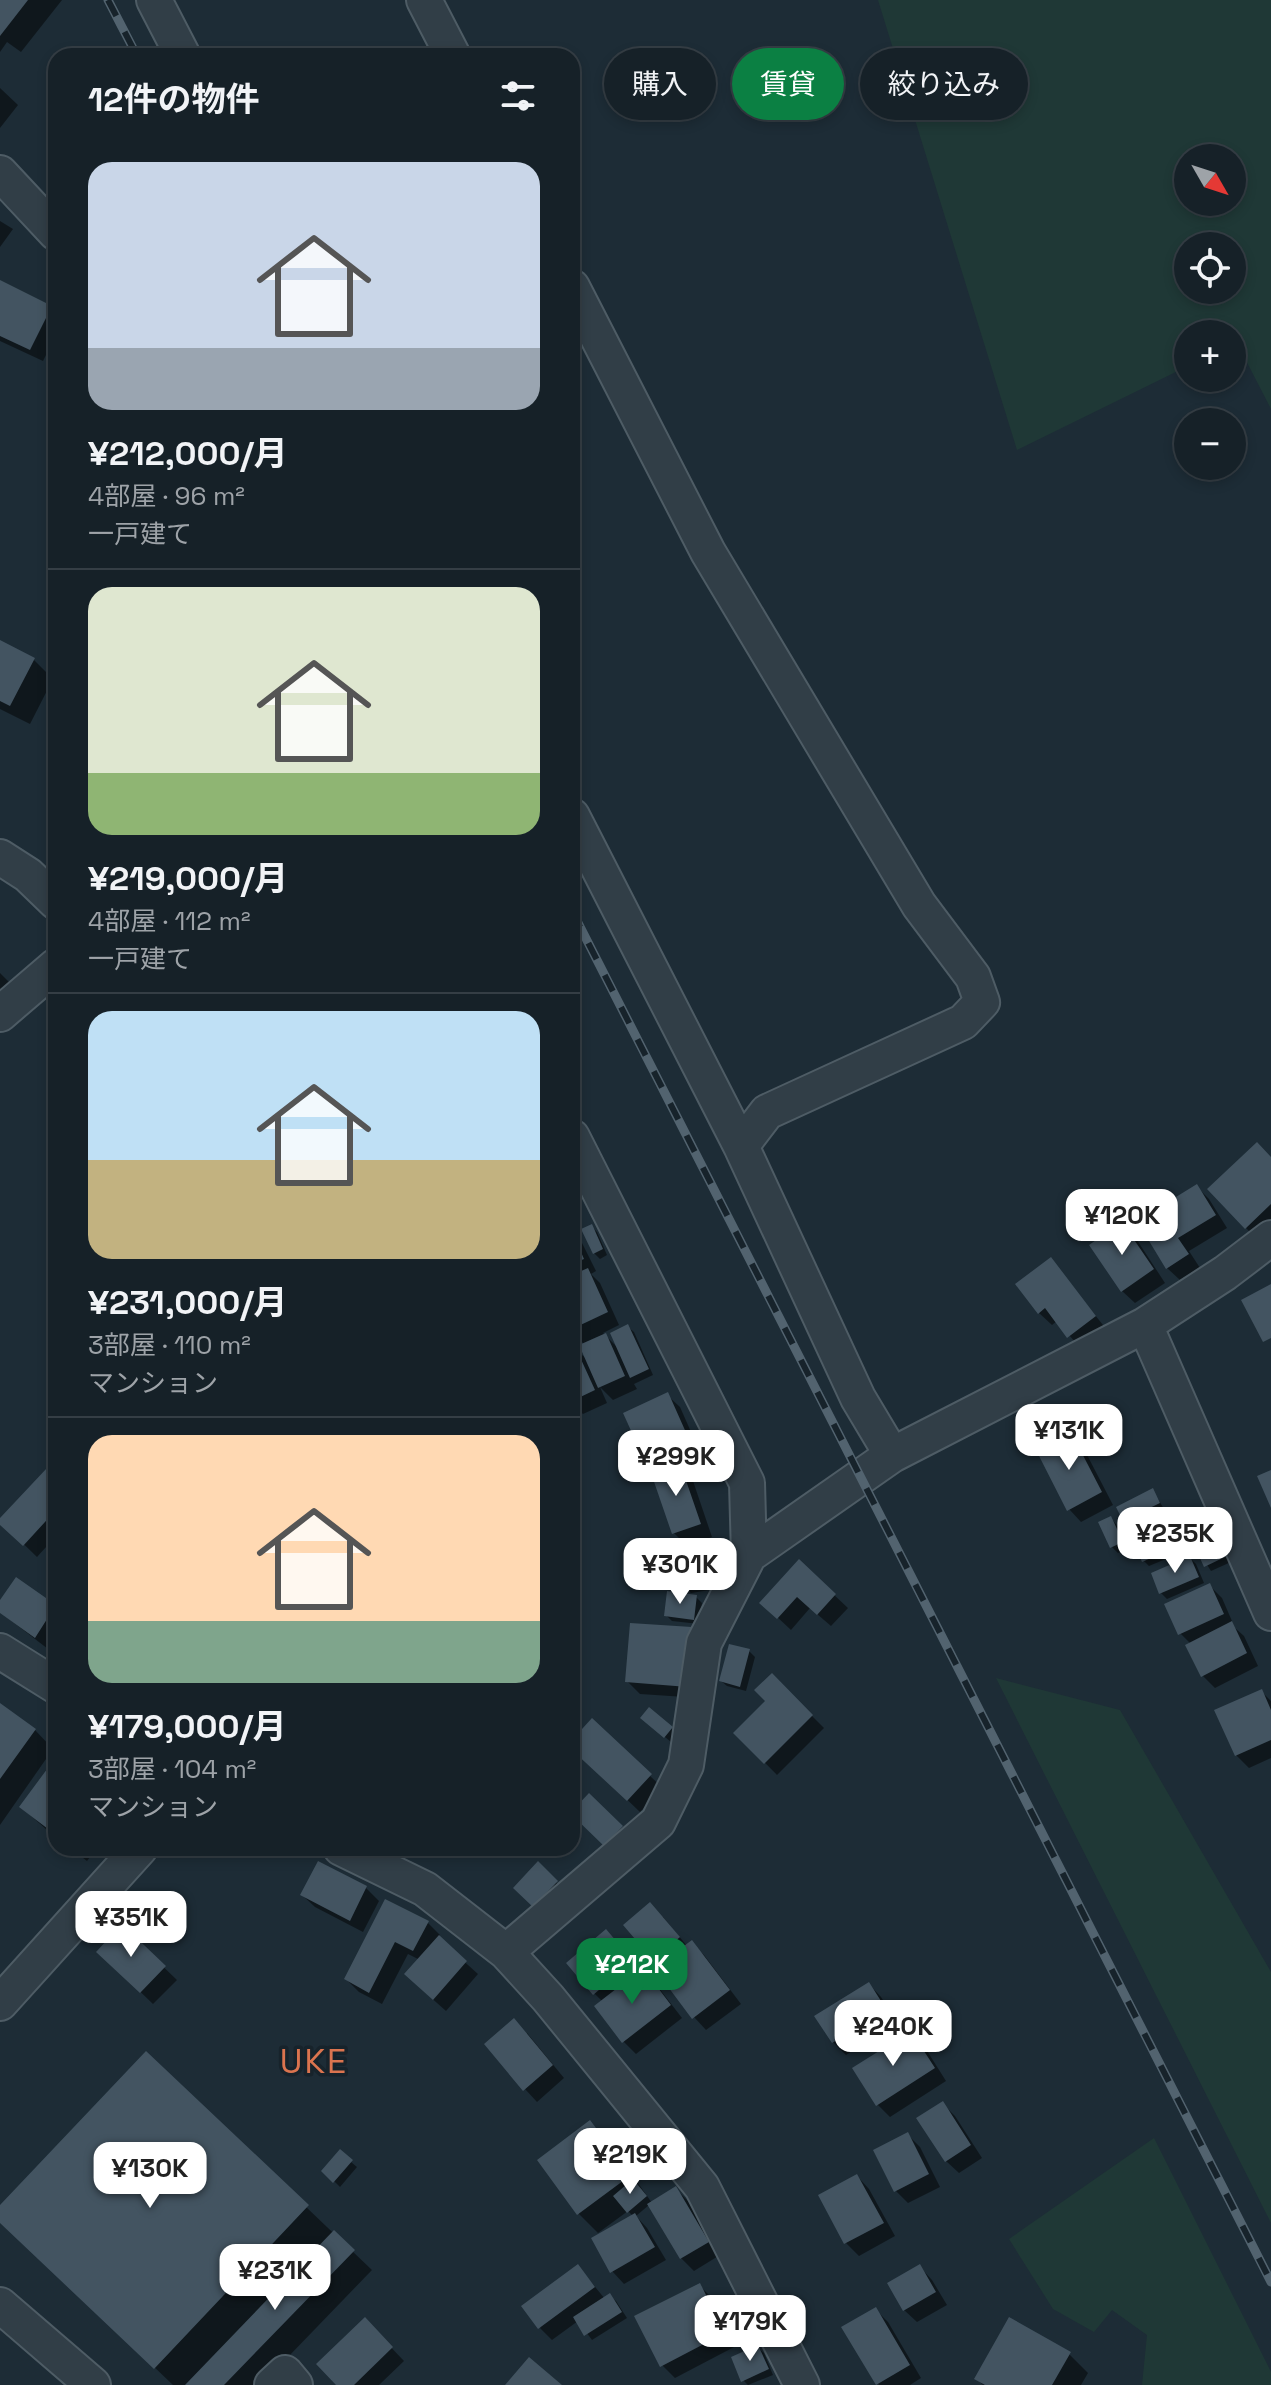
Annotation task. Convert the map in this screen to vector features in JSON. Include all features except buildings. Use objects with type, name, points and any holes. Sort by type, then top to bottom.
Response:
[{"type":"street","points":[[154,0],[179,48]]},
{"type":"street","points":[[424,0],[449,48]]},
{"type":"street","points":[[0,173],[48,224]]},
{"type":"street","points":[[580,303],[708,552],[919,905],[973,977],[982,1002],[963,1022],[767,1112],[741,1146]]},
{"type":"street","points":[[580,832],[741,1146],[858,1398],[892,1455]]},
{"type":"street","points":[[0,857],[28,875],[48,894]]},
{"type":"street","points":[[0,1014],[48,973]]},
{"type":"street","points":[[580,1153],[747,1483],[749,1555]]},
{"type":"street","points":[[506,1952],[658,1822],[686,1765],[704,1643],[749,1555],[892,1455],[1145,1325],[1225,1273],[1271,1238]]},
{"type":"street","points":[[1145,1325],[1271,1613]]},
{"type":"street","points":[[0,1651],[48,1681]]},
{"type":"street","points":[[0,2003],[133,1856]]},
{"type":"street","points":[[357,1856],[425,1889],[506,1952],[548,1998],[702,2187],[802,2385]]},
{"type":"street","points":[[0,2305],[93,2385]]},
{"type":"street","points":[[272,2385],[285,2373],[295,2385]]},
{"type":"green space","points":[[878,0],[1271,0],[1271,409],[1246,360],[1246,320],[1174,320],[1174,373],[1017,450],[915,120],[1028,120],[1028,48],[893,48]]},
{"type":"green space","points":[[996,1678],[1120,1710],[1271,1972],[1271,2223]]},
{"type":"green space","points":[[1154,2138],[1271,2372],[1271,2385],[1142,2385],[1147,2335],[1112,2310],[1094,2332],[1053,2309],[1009,2239]]},
{"type":"railway","points":[[108,0],[133,48]]},
{"type":"railway","points":[[580,927],[1271,2282]]},
{"type":"district","name":"UKE","points":[[314,2061]]}]
